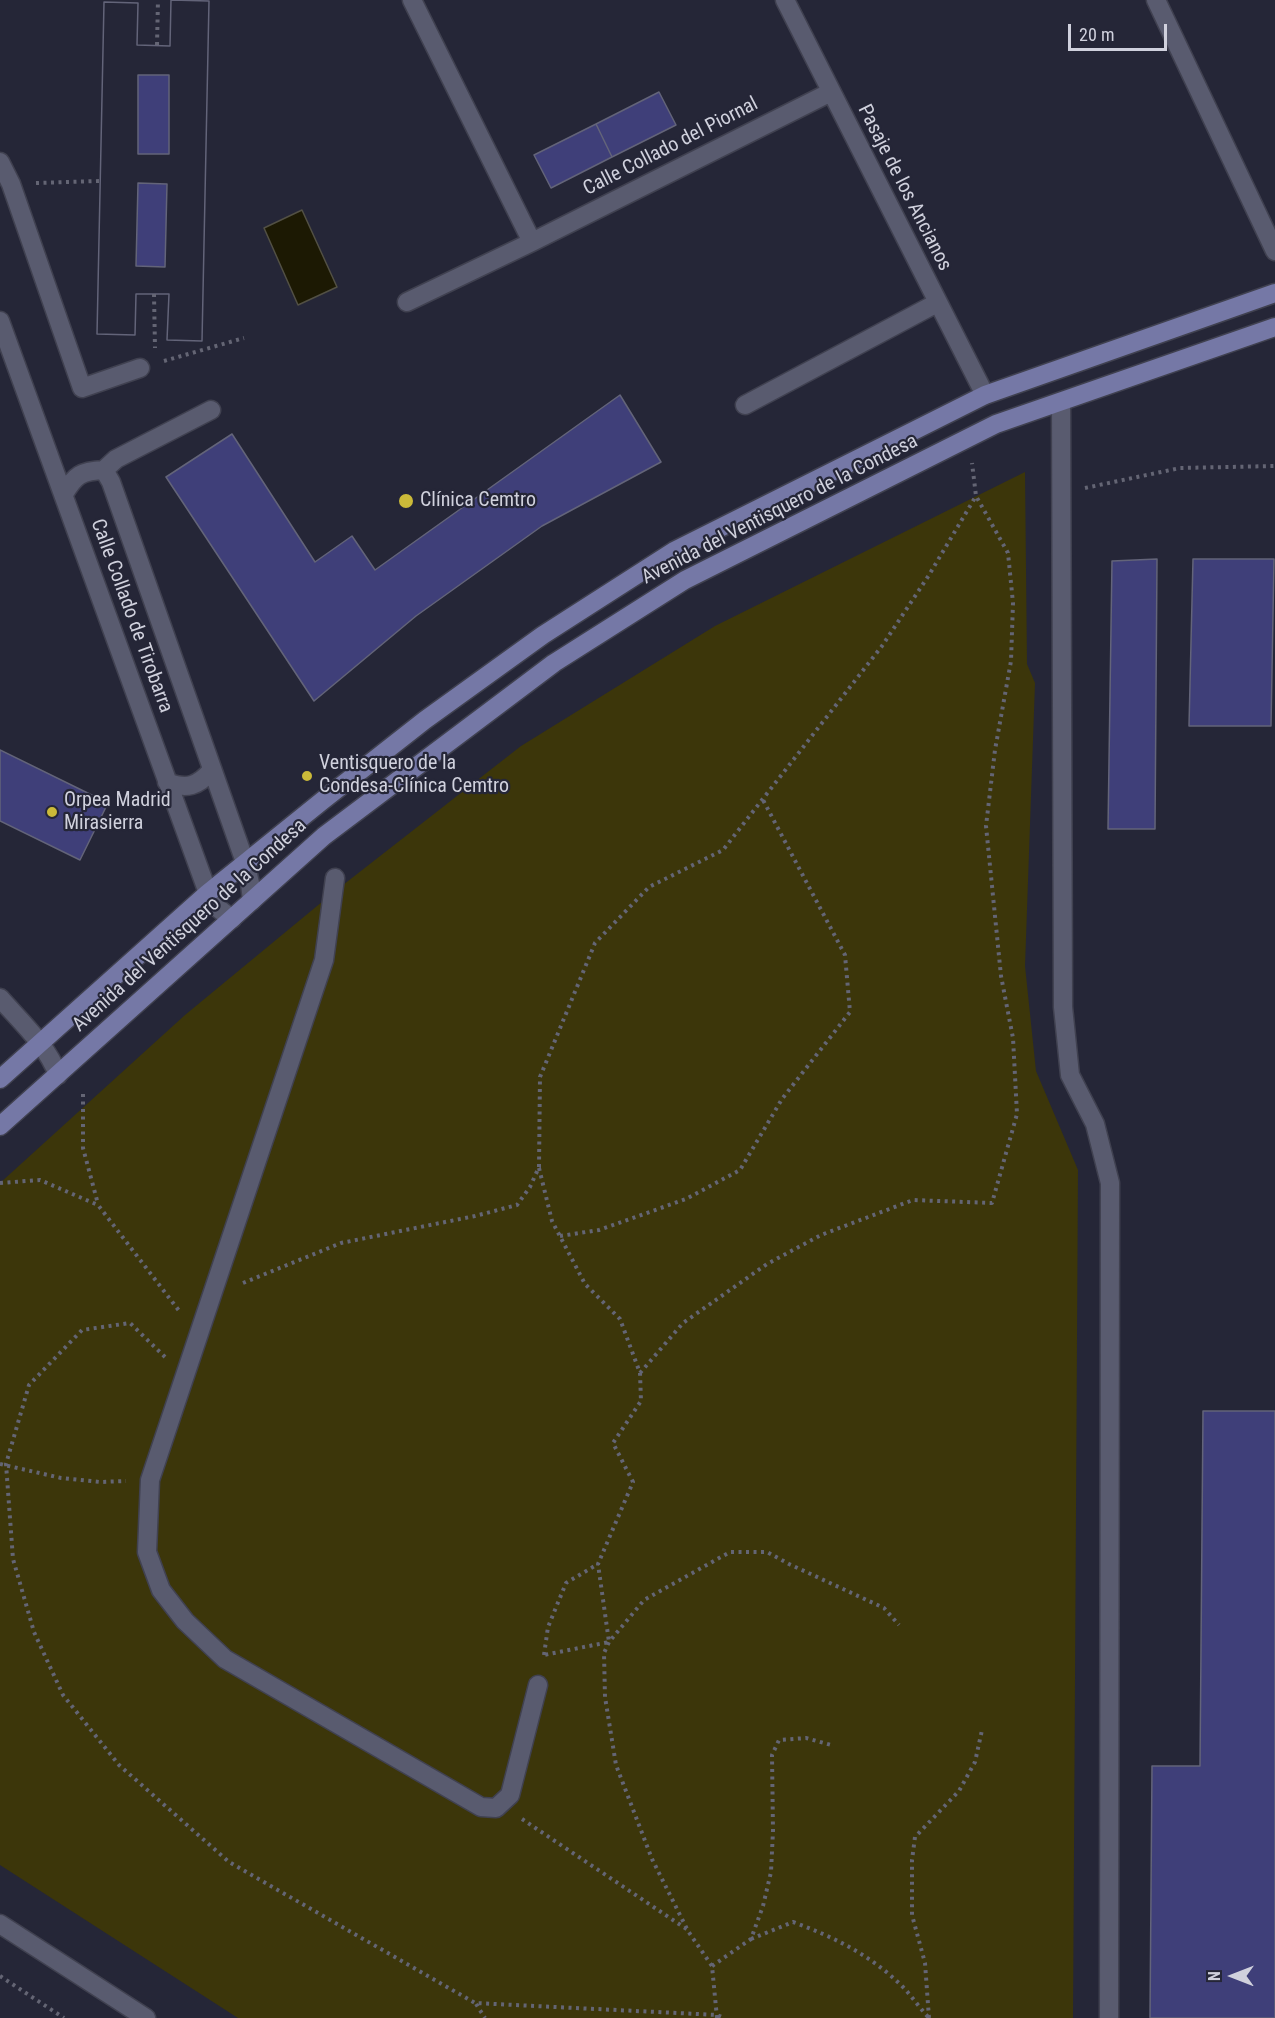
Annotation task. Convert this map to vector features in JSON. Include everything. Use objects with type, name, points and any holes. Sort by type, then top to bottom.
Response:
[{"type":"main road","name":"Avenida del Ventisquero de la Condesa","points":[[0,1079],[245,862],[434,714],[543,636],[674,551],[985,395],[1275,293]]},
{"type":"main road","name":"Avenida del Ventisquero de la Condesa","points":[[0,1126],[324,836],[554,663],[685,580],[996,424],[1275,327]]},
{"type":"street","points":[[412,0],[532,242]]},
{"type":"street","name":"Pasaje de los Ancianos","points":[[785,0],[985,395]]},
{"type":"street","points":[[1156,0],[1275,251]]},
{"type":"street","name":"Calle Collado del Piornal","points":[[407,302],[831,92]]},
{"type":"street","points":[[0,162],[11,184],[82,388],[148,366]]},
{"type":"street","points":[[745,405],[937,303]]},
{"type":"street","name":"Calle Collado de Tirobarra","points":[[0,321],[208,893],[219,909],[232,919]]},
{"type":"street","points":[[1061,402],[1063,1007],[1070,1075],[1095,1124],[1110,1183],[1109,2018]]},
{"type":"street","points":[[64,494],[72,481],[80,475],[89,471],[104,470],[116,459],[211,410]]},
{"type":"street","points":[[104,470],[111,483],[245,862],[252,901]]},
{"type":"street","points":[[167,782],[179,787],[188,786],[205,778],[212,770]]},
{"type":"street","points":[[334,878],[324,960],[150,1480],[147,1551],[161,1590],[185,1621],[225,1659],[482,1807],[496,1808],[510,1795],[538,1684]]},
{"type":"street","points":[[0,998],[40,1044],[58,1075]]},
{"type":"street","points":[[0,1924],[146,2018]]},
{"type":"path","points":[[157,45],[158,0]]},
{"type":"path","points":[[11,184],[100,181]]},
{"type":"path","points":[[154,294],[148,366],[244,338]]},
{"type":"path","points":[[640,1373],[683,1323],[767,1264],[821,1235],[913,1200],[992,1203],[1017,1114],[1013,1038],[1001,976],[986,826],[995,750],[1011,661],[1013,603],[1008,552],[976,496],[969,438]]},
{"type":"path","points":[[1061,493],[1180,468],[1275,466]]},
{"type":"path","points":[[609,1642],[598,1564],[633,1482],[613,1443],[641,1401],[640,1373],[620,1319],[585,1284],[552,1221],[539,1167],[540,1077],[594,943],[649,887],[723,850],[882,646],[929,575],[976,496]]},
{"type":"path","points":[[560,1236],[599,1230],[686,1199],[740,1170],[782,1099],[850,1012],[845,955],[763,800]]},
{"type":"path","points":[[83,1094],[83,1148],[98,1205],[199,1336]]},
{"type":"path","points":[[212,1296],[341,1243],[475,1216],[517,1205],[530,1187],[539,1167]]},
{"type":"path","points":[[0,1183],[40,1180],[98,1205]]},
{"type":"path","points":[[185,1377],[130,1323],[82,1330],[29,1385],[6,1464],[13,1559],[34,1632],[63,1695],[119,1765],[229,1862],[476,2003],[724,2018]]},
{"type":"path","points":[[0,1464],[62,1478],[100,1482],[150,1480]]},
{"type":"path","points":[[717,2016],[712,1966],[688,1931],[652,1859],[616,1765],[605,1697],[604,1653],[609,1642],[644,1600],[730,1551],[767,1551],[789,1564],[885,1608],[899,1625]]},
{"type":"path","points":[[538,1684],[548,1627],[566,1583],[598,1564]]},
{"type":"path","points":[[544,1655],[609,1642]]},
{"type":"path","points":[[929,2018],[926,1963],[912,1916],[912,1860],[915,1837],[959,1791],[975,1762],[982,1730]]},
{"type":"path","points":[[751,1939],[763,1906],[771,1872],[772,1755],[779,1740],[806,1738],[831,1745]]},
{"type":"path","points":[[510,1795],[517,1816],[688,1931]]},
{"type":"path","points":[[712,1966],[751,1939],[793,1922],[856,1948],[902,1985],[929,2018]]},
{"type":"path","points":[[0,1976],[64,2018]]},
{"type":"path","points":[[476,2003],[485,2018]]},
{"type":"shaded area","points":[[302,210],[337,287],[298,305],[264,228]]},
{"type":"shaded area","points":[[1025,472],[1027,664],[1035,683],[1025,966],[1036,1071],[1078,1170],[1073,2018],[238,2018],[0,1865],[0,1183],[185,1015],[334,892],[521,746],[715,626]]},
{"type":"building","points":[[171,0],[209,1],[202,341],[167,340],[169,294],[136,294],[135,335],[97,334],[104,2],[138,3],[137,45],[170,46]],"holes":[[[138,75],[169,75],[169,154],[138,154]],[[138,183],[167,184],[165,267],[136,266]]]},
{"type":"building","points":[[171,0],[209,1],[202,341],[167,340],[169,294],[136,294],[135,335],[97,334],[104,2],[138,3],[137,45],[170,46]]},
{"type":"building","points":[[659,92],[676,125],[612,157],[596,124]]},
{"type":"building","points":[[596,124],[612,157],[551,188],[534,155]]},
{"type":"building","points":[[620,395],[661,462],[542,526],[416,616],[314,701],[166,477],[232,434],[315,562],[352,536],[375,570]]},
{"type":"building","points":[[1157,559],[1155,829],[1108,829],[1112,561]]},
{"type":"building","points":[[1193,559],[1274,559],[1271,726],[1189,726]]},
{"type":"building","name":"Orpea Madrid Mirasierra","points":[[0,750],[108,803],[80,860],[0,821]]},
{"type":"building","points":[[1203,1411],[1275,1411],[1275,2018],[1150,2018],[1152,1766],[1200,1766]]},
{"type":"place","name":"Clínica Cemtro","points":[[406,501]]},
{"type":"place","name":"Ventisquero de la Condesa-Clínica Cemtro","points":[[307,776]]},
{"type":"place","name":"Orpea Madrid Mirasierra","points":[[52,812]]}]
